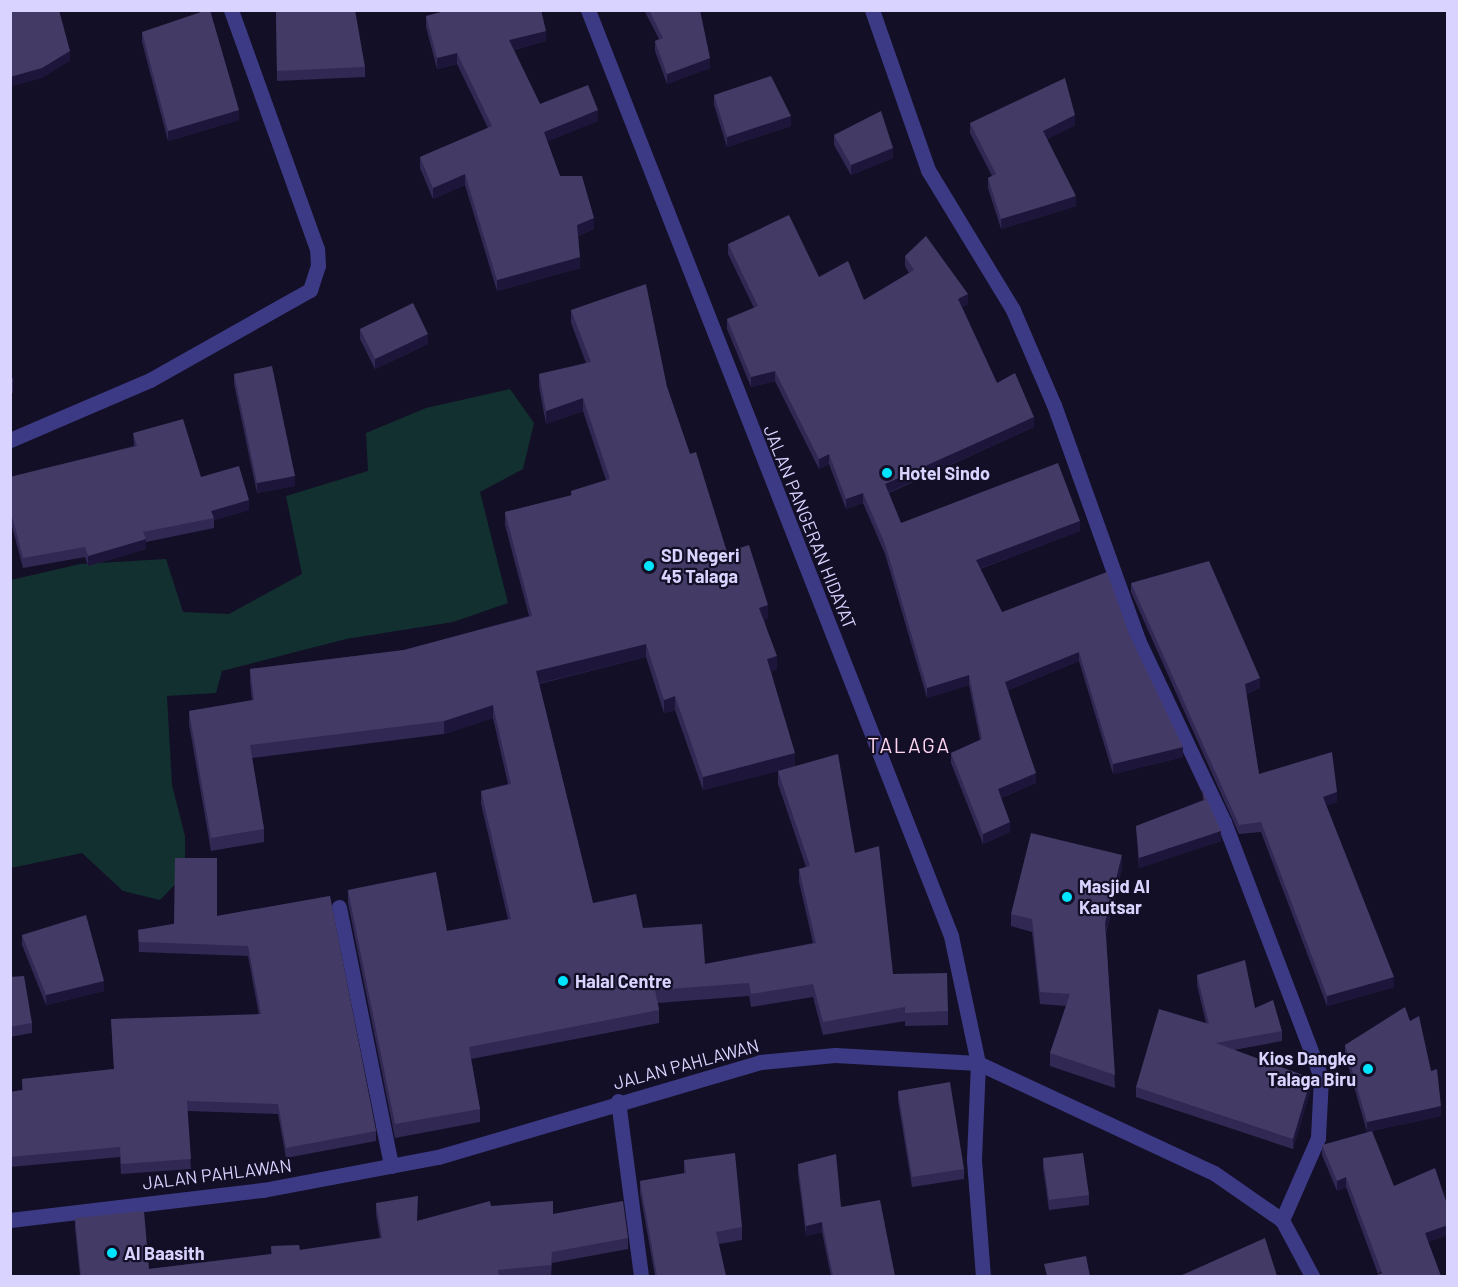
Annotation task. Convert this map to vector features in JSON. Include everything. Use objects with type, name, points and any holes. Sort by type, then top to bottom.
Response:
[{"type":"street","points":[[10,440],[150,380],[310,290],[318,267],[317,249],[231,10]]},
{"type":"street","name":"JALAN PANGERAN HIDAYAT","points":[[588,10],[951,936],[978,1064],[974,1160],[983,1276]]},
{"type":"street","points":[[872,10],[928,170],[1013,310],[1054,405],[1138,640],[1224,822],[1321,1078],[1318,1138],[1282,1220]]},
{"type":"street","points":[[339,907],[391,1166]]},
{"type":"street","name":"JALAN PAHLAWAN","points":[[10,1220],[263,1190],[471,1150],[618,1101],[770,1061],[835,1055],[978,1064],[1214,1173],[1282,1220],[1311,1276]]},
{"type":"street","points":[[618,1101],[641,1276]]},
{"type":"green space","points":[[510,389],[534,423],[523,469],[480,492],[508,603],[453,622],[346,639],[222,671],[216,693],[167,696],[172,785],[185,836],[185,874],[160,900],[123,891],[82,853],[11,868],[11,580],[80,564],[166,559],[183,612],[229,614],[302,574],[286,496],[368,471],[366,433],[426,408]]},
{"type":"building","points":[[10,10],[59,10],[70,51],[42,68],[10,77]]},
{"type":"building","points":[[210,10],[239,110],[168,131],[142,32]]},
{"type":"building","points":[[276,10],[355,10],[365,67],[277,71]]},
{"type":"building","points":[[445,10],[541,10],[546,31],[509,40],[540,104],[588,85],[598,110],[544,132],[560,176],[582,176],[594,218],[577,225],[580,257],[497,280],[465,174],[433,188],[420,157],[492,126],[457,53],[437,58],[426,16]]},
{"type":"building","points":[[649,10],[700,10],[710,58],[667,74],[655,41],[663,38]]},
{"type":"building","points":[[771,76],[791,116],[727,137],[714,95]]},
{"type":"building","points":[[1065,78],[1075,115],[1043,131],[1076,196],[1001,219],[988,178],[996,174],[970,123]]},
{"type":"building","points":[[881,111],[893,148],[851,165],[834,135]]},
{"type":"building","points":[[789,215],[819,277],[848,261],[864,300],[914,270],[905,256],[926,236],[968,294],[958,299],[997,383],[1015,373],[1034,417],[885,484],[901,523],[1058,463],[1080,521],[976,560],[1002,612],[1107,572],[1129,634],[1183,747],[1113,764],[1079,652],[1005,682],[1036,773],[998,789],[1010,822],[983,834],[951,753],[982,739],[969,675],[927,688],[885,544],[863,493],[846,499],[829,454],[819,459],[775,371],[751,377],[727,319],[758,306],[728,244]]},
{"type":"building","points":[[646,284],[667,387],[690,454],[696,452],[727,552],[749,545],[768,605],[759,608],[777,656],[767,659],[795,753],[703,777],[675,696],[664,700],[646,644],[536,671],[593,903],[636,894],[643,928],[702,924],[705,964],[816,943],[799,869],[810,866],[778,771],[838,754],[855,853],[879,846],[893,974],[947,973],[948,1011],[905,1013],[905,1007],[823,1022],[813,984],[751,994],[749,983],[655,990],[659,1010],[469,1047],[480,1109],[395,1124],[348,890],[436,872],[447,931],[511,919],[481,791],[511,784],[493,705],[444,721],[250,745],[264,829],[211,838],[189,711],[254,700],[250,669],[404,650],[532,616],[505,512],[572,495],[571,491],[610,479],[583,398],[546,411],[539,374],[591,362],[571,310]]},
{"type":"building","points":[[413,303],[428,334],[375,359],[360,329]]},
{"type":"building","points":[[272,366],[295,476],[257,483],[234,374]]},
{"type":"building","points":[[183,419],[201,477],[239,466],[249,500],[211,511],[214,518],[143,532],[146,539],[88,556],[85,547],[23,558],[10,509],[10,477],[137,446],[133,433]]},
{"type":"building","points":[[1209,561],[1260,678],[1245,684],[1259,774],[1332,752],[1337,792],[1323,797],[1394,977],[1327,996],[1261,822],[1239,825],[1131,583]]},
{"type":"building","points":[[1202,789],[1221,831],[1139,858],[1136,826],[1205,800]]},
{"type":"building","points":[[1031,833],[1122,855],[1105,923],[1115,1075],[1050,1053],[1070,994],[1040,992],[1032,919],[1011,914]]},
{"type":"building","points":[[175,858],[217,858],[217,916],[330,896],[376,1131],[286,1148],[278,1104],[187,1101],[191,1159],[121,1164],[120,1147],[10,1157],[10,1092],[23,1090],[22,1079],[114,1069],[111,1019],[261,1014],[248,946],[139,942],[138,930],[174,924]]},
{"type":"building","points":[[86,915],[104,981],[46,995],[22,935]]},
{"type":"building","points":[[1245,960],[1255,1008],[1273,1000],[1282,1031],[1216,1043],[1311,1078],[1293,1139],[1136,1087],[1159,1009],[1209,1024],[1197,975]]},
{"type":"building","points":[[24,976],[32,1023],[10,1027],[10,977]]},
{"type":"building","points":[[1405,1007],[1410,1021],[1419,1016],[1431,1071],[1437,1069],[1441,1106],[1367,1122],[1345,1045]]},
{"type":"building","points":[[950,1082],[964,1169],[912,1177],[898,1091]]},
{"type":"building","points":[[1372,1131],[1394,1186],[1435,1168],[1448,1207],[1448,1225],[1425,1233],[1441,1276],[1374,1276],[1382,1273],[1346,1177],[1337,1181],[1322,1145]]},
{"type":"building","points":[[735,1153],[742,1227],[716,1232],[726,1276],[657,1276],[640,1181],[686,1173],[684,1160]]},
{"type":"building","points":[[1083,1153],[1089,1195],[1049,1200],[1043,1158]]},
{"type":"building","points":[[836,1154],[841,1207],[880,1200],[895,1276],[833,1276],[822,1222],[806,1226],[798,1164]]},
{"type":"building","points":[[418,1196],[417,1221],[490,1201],[491,1206],[553,1201],[553,1214],[623,1201],[628,1238],[552,1252],[551,1265],[498,1270],[499,1276],[81,1276],[75,1218],[144,1211],[149,1269],[272,1254],[271,1246],[299,1245],[300,1250],[382,1238],[376,1203]]},
{"type":"building","points":[[1265,1238],[1277,1276],[1180,1276]]},
{"type":"building","points":[[1086,1256],[1090,1276],[1047,1276],[1044,1264]]},
{"type":"place","name":"Hotel Sindo","points":[[887,473]]},
{"type":"place","name":"SD Negeri 45 Talaga","points":[[649,566]]},
{"type":"place","name":"Masjid Al Kautsar","points":[[1067,897]]},
{"type":"place","name":"Halal Centre","points":[[563,981]]},
{"type":"place","name":"Kios Dangke Talaga Biru","points":[[1368,1069]]},
{"type":"place","name":"Al Baasith","points":[[112,1253]]},
{"type":"district","name":"TALAGA","points":[[909,745]]}]
